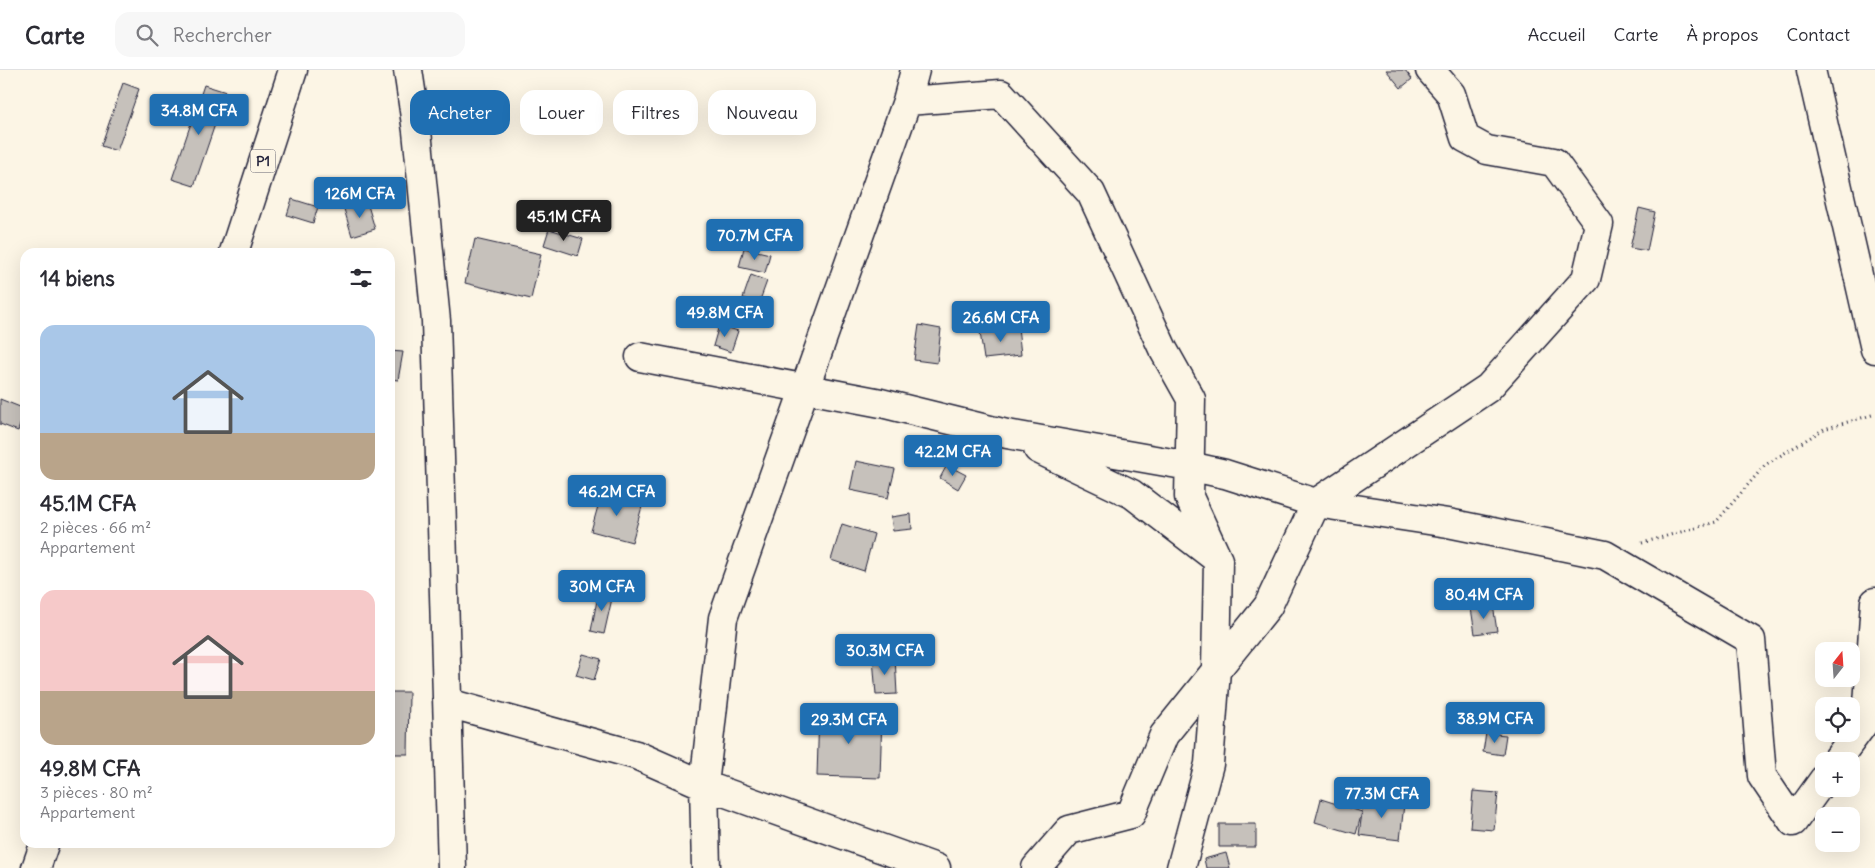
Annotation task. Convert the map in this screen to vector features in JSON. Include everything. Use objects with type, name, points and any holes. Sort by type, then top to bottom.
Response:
[{"type":"street","name":"P1","points":[[235,248],[293,70]]},
{"type":"street","points":[[408,70],[417,131],[436,321],[452,868]]},
{"type":"street","points":[[706,868],[704,785],[723,618],[907,101],[915,70]]},
{"type":"street","points":[[1036,868],[1069,830],[1131,814],[1164,735],[1268,606],[1316,503],[1488,388],[1586,279],[1599,224],[1554,162],[1487,150],[1465,138],[1451,94],[1430,70]]},
{"type":"street","points":[[1811,70],[1875,349]]},
{"type":"street","points":[[907,101],[1001,94],[1091,193],[1163,349],[1190,399],[1189,497],[1218,560],[1216,670],[1209,764],[1181,868]]},
{"type":"street","points":[[640,356],[804,390],[881,403],[1007,434],[1189,466],[1225,474],[1316,503],[1448,523],[1605,555],[1751,640],[1762,776],[1793,822],[1815,791]]},
{"type":"street","points":[[1007,434],[1132,494],[1218,560]]},
{"type":"street","points":[[1843,752],[1866,720],[1875,602]]},
{"type":"street","points":[[448,703],[636,755],[704,785],[936,868]]},
{"type":"street","points":[[36,868],[43,848]]},
{"type":"path","points":[[1605,555],[1683,530],[1716,522],[1765,465],[1824,429],[1875,414]]},
{"type":"building","points":[[1386,70],[1405,70],[1412,79],[1401,88]]},
{"type":"building","points":[[123,83],[139,89],[117,151],[101,146]]},
{"type":"building","points":[[204,85],[226,92],[194,186],[172,179]]},
{"type":"building","points":[[292,199],[318,207],[313,223],[287,215]]},
{"type":"building","points":[[367,202],[375,229],[352,236],[344,209]]},
{"type":"building","points":[[1639,208],[1655,212],[1647,251],[1630,248]]},
{"type":"building","points":[[549,229],[583,239],[578,256],[544,245]]},
{"type":"building","points":[[475,239],[541,254],[531,299],[465,283]]},
{"type":"building","points":[[744,248],[770,254],[765,273],[739,267]]},
{"type":"building","points":[[751,275],[767,281],[759,303],[743,298]]},
{"type":"building","points":[[719,325],[738,331],[731,352],[713,346]]},
{"type":"building","points":[[919,325],[941,329],[937,363],[914,360]]},
{"type":"building","points":[[1018,327],[1021,355],[984,359],[980,332]]},
{"type":"building","points":[[395,351],[403,352],[398,380],[395,380]]},
{"type":"building","points":[[0,399],[20,407],[18,431],[0,424]]},
{"type":"building","points":[[856,461],[895,469],[888,498],[850,490]]},
{"type":"building","points":[[947,465],[966,475],[958,489],[940,478]]},
{"type":"building","points":[[602,492],[643,503],[632,542],[591,531]]},
{"type":"building","points":[[911,514],[912,529],[893,531],[891,517]]},
{"type":"building","points":[[842,524],[874,534],[864,571],[831,560]]},
{"type":"building","points":[[599,590],[613,594],[604,634],[591,631]]},
{"type":"building","points":[[1493,605],[1497,631],[1475,634],[1471,608]]},
{"type":"building","points":[[583,654],[601,659],[594,680],[576,675]]},
{"type":"building","points":[[895,657],[897,694],[876,695],[873,658]]},
{"type":"building","points":[[395,692],[409,692],[408,754],[395,754]]},
{"type":"building","points":[[819,712],[882,715],[880,778],[817,776]]},
{"type":"building","points":[[1486,733],[1506,735],[1503,755],[1483,752]]},
{"type":"building","points":[[1473,791],[1498,793],[1494,830],[1470,828]]},
{"type":"building","points":[[1364,798],[1404,804],[1400,840],[1359,835]]},
{"type":"building","points":[[1321,799],[1362,812],[1356,834],[1315,822]]},
{"type":"building","points":[[1219,824],[1256,824],[1256,847],[1219,847]]},
{"type":"building","points":[[1226,853],[1230,868],[1206,868],[1204,859]]}]
